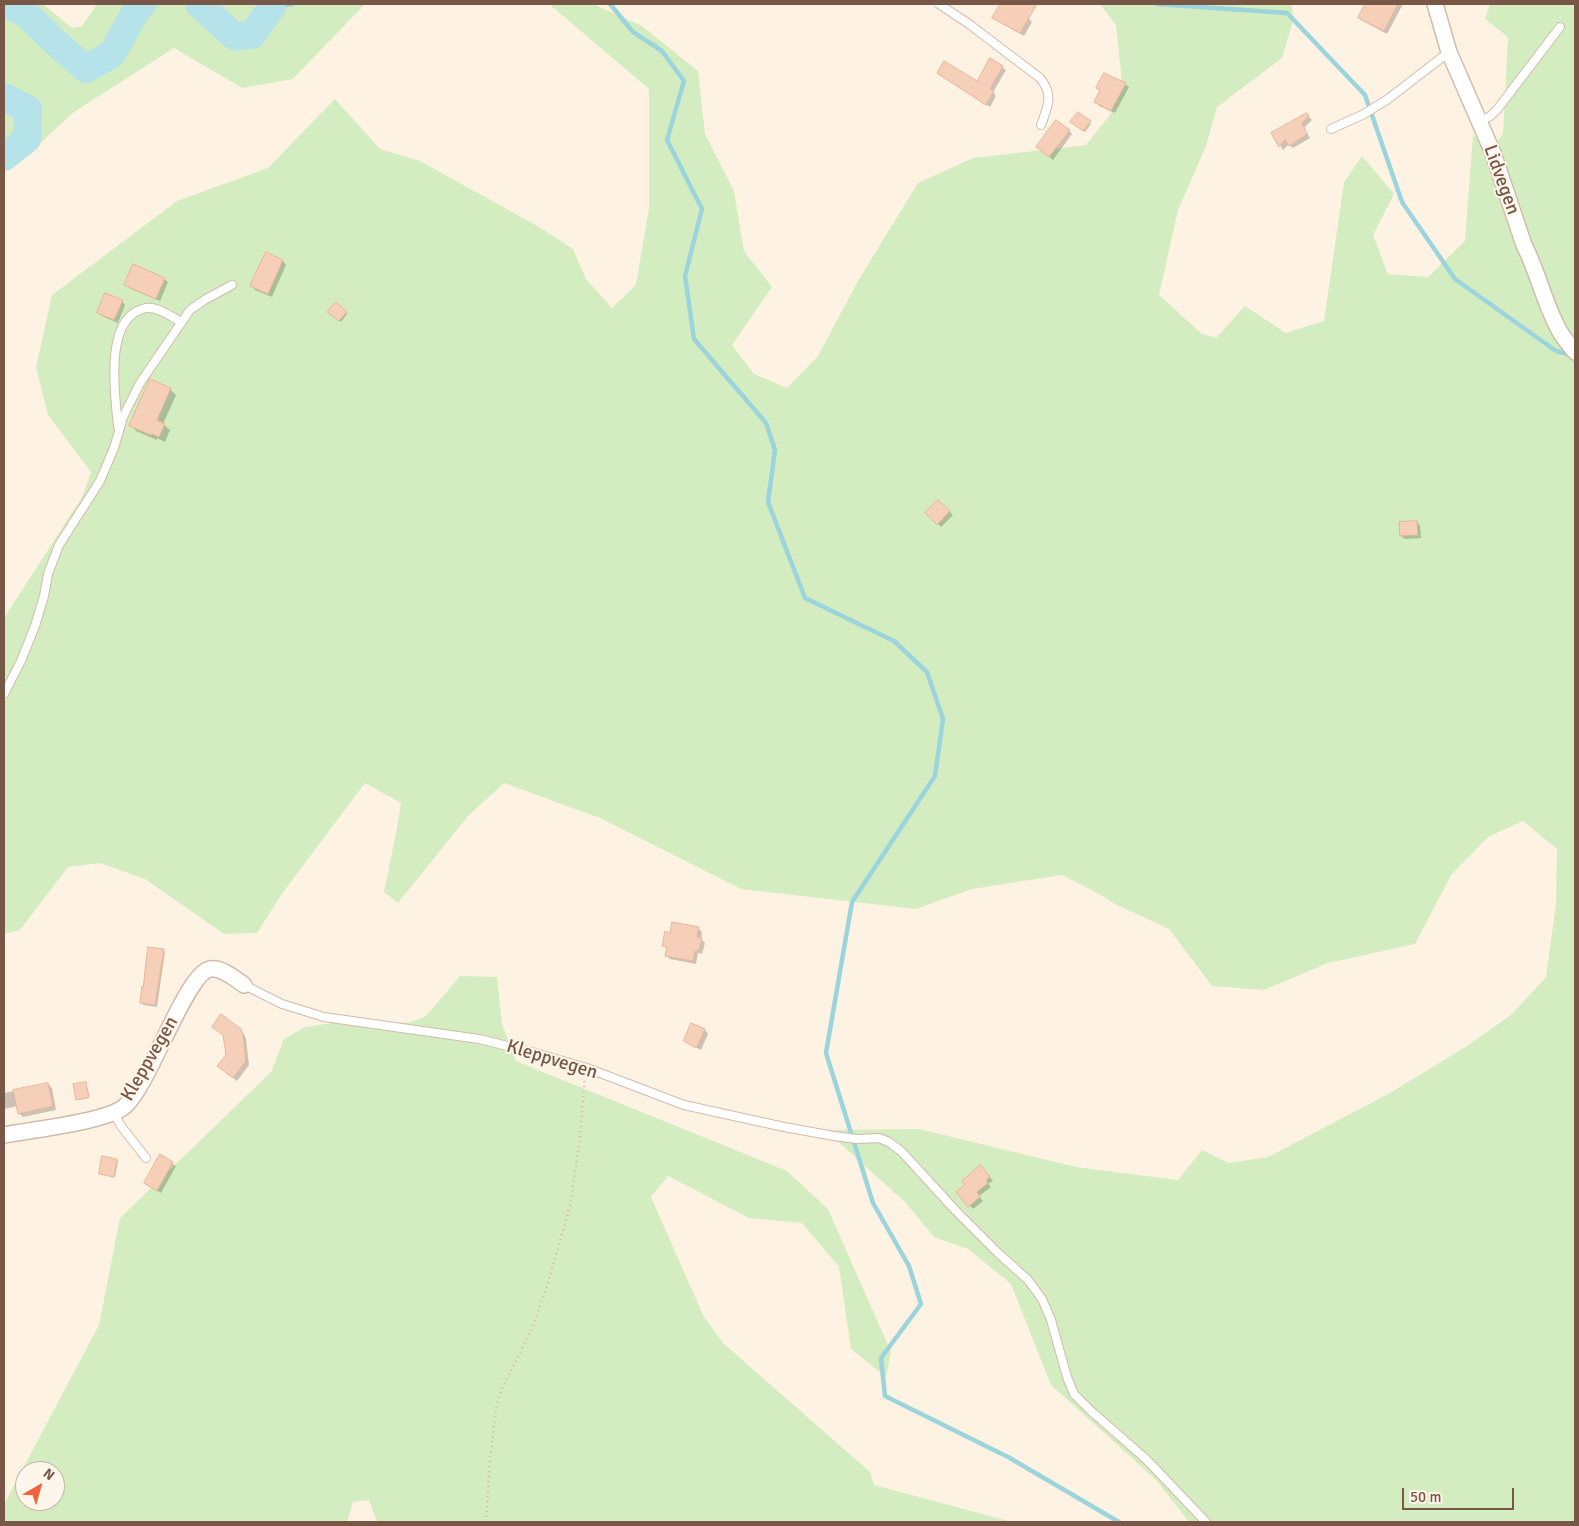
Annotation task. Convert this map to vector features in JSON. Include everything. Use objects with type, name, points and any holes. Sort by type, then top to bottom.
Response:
[{"type":"street","name":"Lidvegen","points":[[1435,4],[1449,52],[1493,152],[1524,245],[1559,330],[1575,352]]},
{"type":"street","name":"Kleppvegen","points":[[4,1135],[79,1122],[114,1113],[126,1106],[134,1096],[180,1008],[201,974],[210,969],[217,969],[244,985]]},
{"type":"lane","points":[[939,4],[969,24],[1040,78],[1046,85],[1049,105],[1041,125]]},
{"type":"lane","points":[[1478,120],[1496,112],[1560,27]]},
{"type":"lane","points":[[1330,129],[1364,114],[1388,99],[1449,52]]},
{"type":"lane","points":[[4,694],[22,661],[35,626],[48,574],[57,551],[100,481],[114,448],[123,416],[140,383],[190,310],[196,304],[232,285]]},
{"type":"lane","points":[[118,430],[115,375],[118,336],[123,324],[132,314],[146,308],[153,308],[181,322]]},
{"type":"lane","name":"Kleppvegen","points":[[244,985],[282,1004],[324,1017],[479,1039],[587,1068],[684,1105],[734,1117],[834,1136],[857,1139],[879,1138],[889,1142],[902,1152],[956,1211],[1028,1280],[1042,1299],[1074,1394],[1147,1460],[1206,1522]]},
{"type":"lane","points":[[114,1113],[121,1126],[146,1158]]},
{"type":"path","points":[[486,1522],[496,1409],[500,1393],[533,1326],[547,1286],[570,1206],[580,1137],[583,1085],[587,1068]]},
{"type":"green space","points":[[4,4],[43,4],[72,28],[82,26],[97,4],[365,4],[293,79],[242,88],[174,48],[74,112],[24,158],[4,168]]},
{"type":"green space","points":[[549,4],[593,4],[642,26],[698,71],[705,134],[734,191],[744,251],[772,287],[732,345],[754,374],[787,388],[818,356],[859,279],[918,183],[973,158],[1086,145],[1110,115],[1122,82],[1116,25],[1100,4],[1291,4],[1294,18],[1282,58],[1217,107],[1206,146],[1178,210],[1159,295],[1202,334],[1216,338],[1245,306],[1286,333],[1324,321],[1344,182],[1362,156],[1394,194],[1373,235],[1388,274],[1428,277],[1465,241],[1473,134],[1489,151],[1503,134],[1508,37],[1485,19],[1490,4],[1575,4],[1575,1522],[1189,1522],[1156,1480],[1051,1385],[1011,1284],[968,1249],[934,1237],[905,1202],[825,1130],[919,1129],[1076,1167],[1178,1180],[1202,1150],[1229,1163],[1268,1157],[1390,1093],[1467,1046],[1511,1015],[1546,977],[1556,904],[1557,849],[1523,821],[1488,837],[1451,875],[1415,944],[1328,963],[1264,990],[1212,986],[1169,929],[1115,904],[1062,875],[972,889],[916,909],[741,889],[600,818],[504,783],[468,816],[398,903],[384,892],[401,803],[365,783],[281,895],[257,933],[224,934],[145,879],[100,863],[68,867],[20,930],[4,934],[4,618],[82,497],[91,472],[48,415],[36,368],[52,295],[177,201],[268,168],[335,99],[380,149],[420,161],[539,227],[573,249],[586,279],[612,308],[636,285],[649,208],[649,89]]},
{"type":"green space","points":[[460,976],[497,977],[502,1024],[516,1061],[787,1171],[828,1209],[891,1352],[886,1377],[851,1349],[839,1267],[802,1223],[749,1218],[668,1176],[651,1197],[703,1315],[723,1343],[870,1472],[874,1485],[1012,1522],[377,1522],[369,1500],[353,1502],[347,1522],[4,1522],[4,1504],[15,1483],[15,1511],[65,1511],[65,1461],[27,1461],[99,1325],[120,1218],[271,1072],[284,1039],[305,1027],[355,1020],[396,1023],[412,1022],[426,1016]]},
{"type":"building","points":[[1000,4],[1037,4],[1020,33],[992,18]]},
{"type":"building","points":[[1365,4],[1398,4],[1384,31],[1358,18]]},
{"type":"building","points":[[990,58],[1003,66],[990,89],[994,91],[986,105],[937,73],[944,61],[977,81]]},
{"type":"building","points":[[1104,73],[1126,83],[1111,111],[1094,102],[1100,90],[1096,88]]},
{"type":"building","points":[[1078,112],[1091,121],[1083,131],[1070,122]]},
{"type":"building","points":[[1307,113],[1309,116],[1302,123],[1307,134],[1289,146],[1285,140],[1279,147],[1271,133]]},
{"type":"building","points":[[1056,120],[1070,130],[1049,157],[1036,147]]},
{"type":"building","points":[[266,252],[283,260],[268,294],[250,286]]},
{"type":"building","points":[[133,264],[165,278],[156,299],[124,285]]},
{"type":"building","points":[[105,293],[123,300],[114,320],[97,313]]},
{"type":"building","points":[[336,302],[347,312],[339,321],[327,312]]},
{"type":"building","points":[[150,379],[171,388],[157,420],[165,424],[159,437],[129,426]]},
{"type":"building","points":[[938,500],[950,511],[937,525],[925,513]]},
{"type":"building","points":[[1417,521],[1418,535],[1400,536],[1399,522]]},
{"type":"building","points":[[672,922],[699,927],[697,937],[702,938],[699,951],[695,951],[693,961],[665,956],[667,947],[662,946],[665,931],[670,933]]},
{"type":"building","points":[[148,947],[164,949],[155,1005],[140,1003]]},
{"type":"building","points":[[221,1014],[241,1029],[243,1035],[246,1061],[233,1078],[217,1066],[226,1055],[223,1035],[212,1027]]},
{"type":"building","points":[[691,1023],[705,1029],[697,1047],[684,1041]]},
{"type":"building","points":[[86,1082],[89,1097],[76,1100],[73,1084]]},
{"type":"building","points":[[48,1083],[53,1106],[18,1114],[13,1090]]},
{"type":"building","points":[[160,1154],[173,1162],[157,1191],[144,1183]]},
{"type":"building","points":[[102,1156],[117,1159],[114,1177],[99,1174]]},
{"type":"building","points":[[981,1165],[990,1177],[986,1180],[988,1183],[977,1192],[980,1197],[968,1207],[956,1192],[965,1185],[962,1181]]},
{"type":"waterway","points":[[7,4],[25,13],[86,69],[112,54],[137,9],[143,4]]},
{"type":"waterway","points":[[199,4],[234,36],[252,35],[272,7],[272,4]]},
{"type":"waterway","points":[[272,7],[292,4]]},
{"type":"waterway","points":[[610,4],[633,32],[662,51],[684,81],[667,140],[702,209],[685,276],[694,339],[766,423],[775,450],[768,502],[805,598],[894,641],[927,672],[943,719],[935,776],[852,902],[826,1053],[873,1203],[909,1266],[921,1304],[881,1358],[885,1396],[1008,1457],[1119,1522]]},
{"type":"waterway","points":[[1157,4],[1287,13],[1365,95],[1402,202],[1455,279],[1556,351],[1572,355]]},
{"type":"waterway","points":[[4,97],[28,109],[27,139],[4,157]]}]
